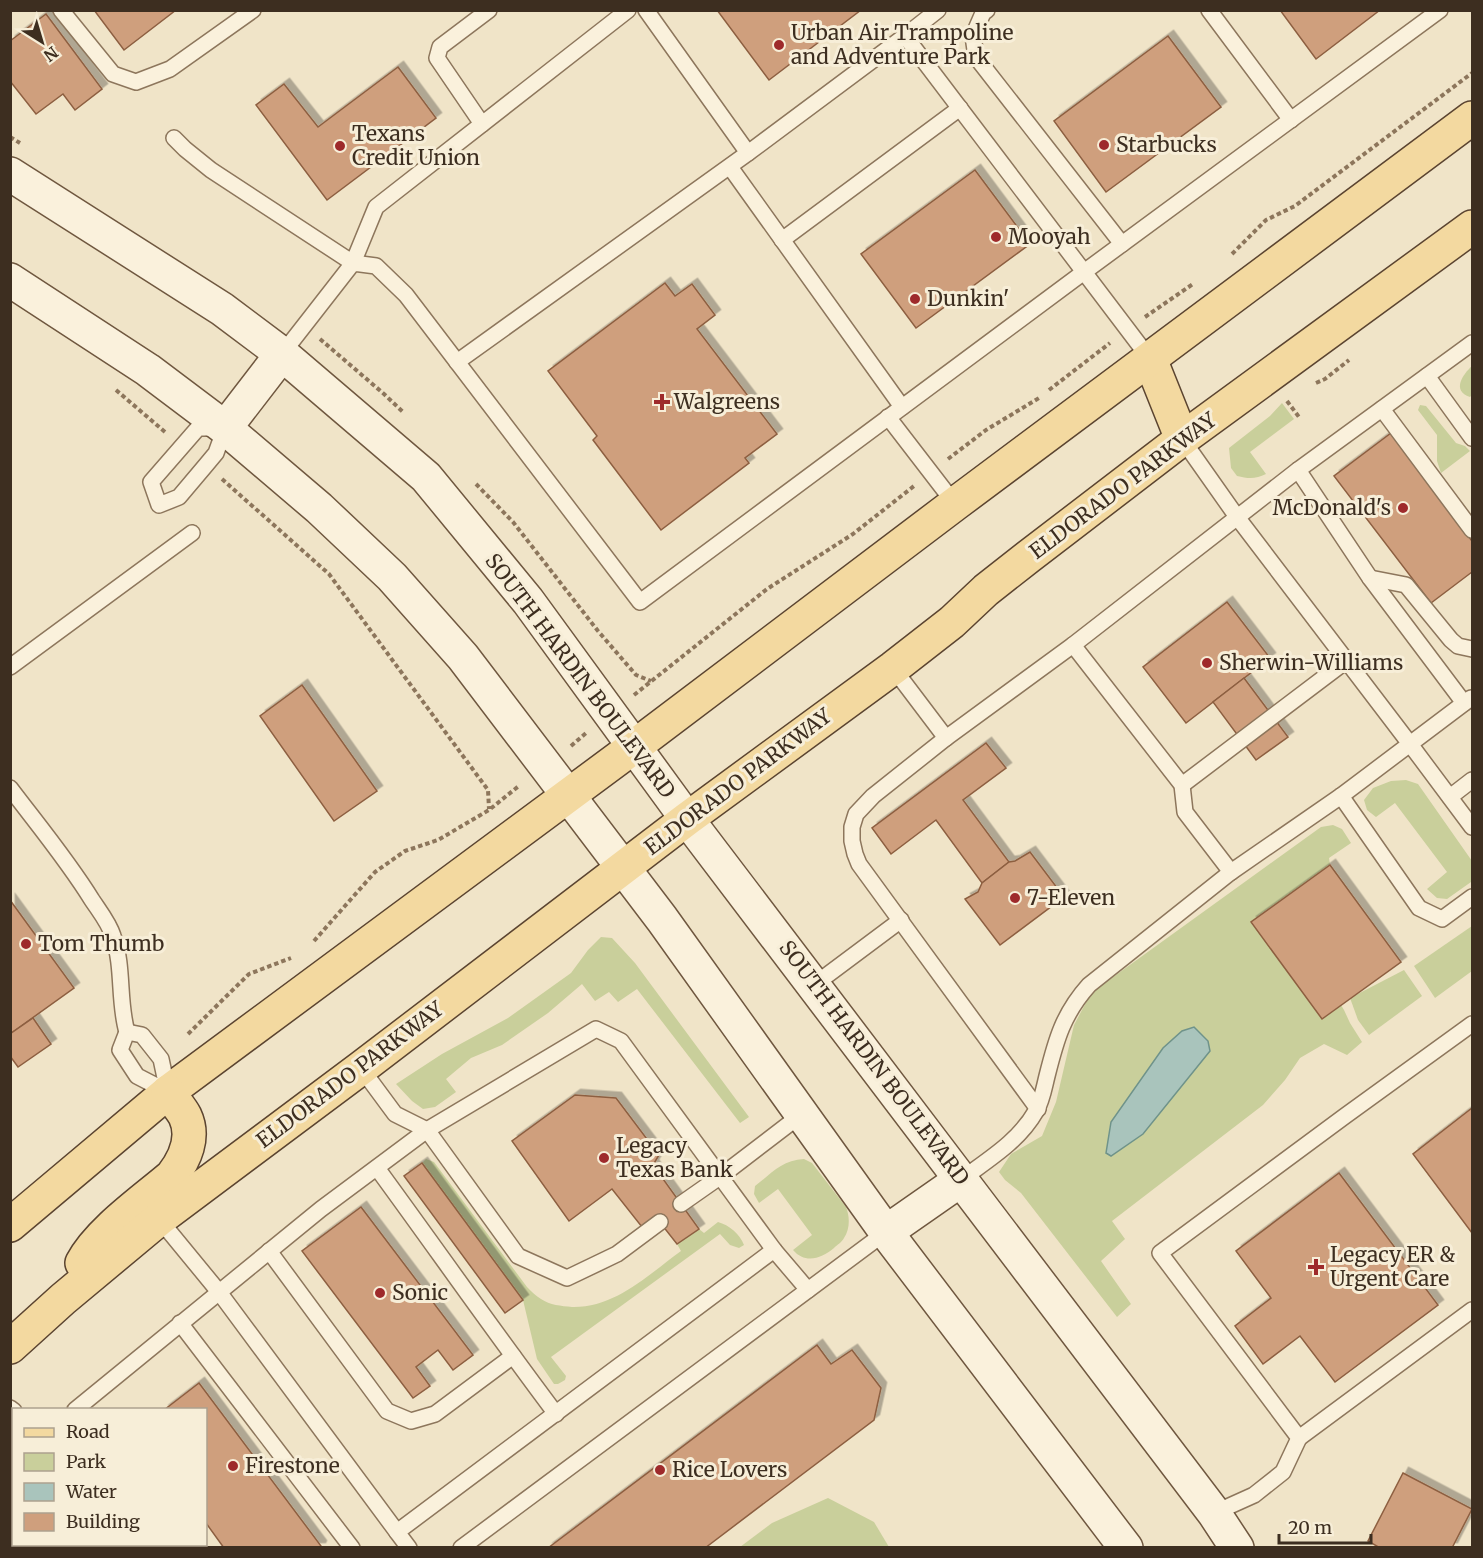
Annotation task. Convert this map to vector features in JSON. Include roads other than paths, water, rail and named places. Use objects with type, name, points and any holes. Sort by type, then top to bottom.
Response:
[{"type":"main road","points":[[10,1225],[168,1092],[635,747],[955,504],[1473,118]]},
{"type":"main road","name":"SOUTH HARDIN BOULEVARD","points":[[10,174],[222,309],[282,354],[426,477],[528,601],[687,819],[1214,1513],[1237,1548]]},
{"type":"main road","name":"ELDORADO PARKWAY","points":[[10,1347],[63,1299],[159,1219],[623,867],[893,668],[952,622],[986,590],[1028,556],[1182,439],[1473,227]]},
{"type":"main road","points":[[10,280],[148,370],[225,428],[319,508],[392,577],[463,657],[662,919],[886,1232],[1126,1548]]},
{"type":"main road","points":[[225,428],[282,354]]},
{"type":"main road","points":[[1150,359],[1182,439]]},
{"type":"main road","points":[[63,1299],[87,1254],[99,1240],[172,1176],[182,1163],[188,1145],[188,1126],[185,1115],[168,1092]]},
{"type":"main road","points":[[886,1232],[962,1179]]},
{"type":"lane","points":[[61,10],[114,74],[136,82],[170,69],[253,10]]},
{"type":"lane","points":[[482,124],[437,58],[440,48],[489,10]]},
{"type":"lane","points":[[282,354],[353,264],[376,207],[628,10]]},
{"type":"lane","points":[[646,10],[748,153]]},
{"type":"lane","points":[[458,362],[730,167],[938,10]]},
{"type":"lane","points":[[987,10],[983,13],[974,36],[976,57],[1122,244]]},
{"type":"lane","points":[[1209,10],[1291,120]]},
{"type":"lane","points":[[174,138],[211,170],[353,264],[376,266],[406,295],[640,602],[1440,10]]},
{"type":"lane","points":[[904,36],[1150,359]]},
{"type":"lane","points":[[782,240],[960,108]]},
{"type":"lane","points":[[730,167],[902,407]]},
{"type":"lane","points":[[1038,1109],[859,864],[852,841],[852,827],[856,814],[873,796],[946,738],[1073,645],[1298,470],[1473,343]]},
{"type":"lane","points":[[1427,376],[1473,438]]},
{"type":"lane","points":[[1382,409],[1473,530]]},
{"type":"lane","points":[[888,417],[955,504]]},
{"type":"lane","points":[[198,428],[225,428],[216,453],[179,497],[159,505],[151,482],[198,428]]},
{"type":"lane","points":[[1182,439],[1237,517],[1473,827]]},
{"type":"lane","points":[[962,1179],[1009,1144],[1038,1109],[1062,1024],[1077,999],[1089,985],[1231,872],[1341,796],[1468,700],[1370,578],[1298,470]]},
{"type":"lane","points":[[10,667],[192,533]]},
{"type":"lane","points":[[1370,578],[1406,585],[1451,640],[1458,646],[1473,650]]},
{"type":"lane","points":[[1073,645],[1182,784],[1185,812],[1231,872]]},
{"type":"lane","points":[[1182,784],[1346,661]]},
{"type":"lane","points":[[893,668],[946,738]]},
{"type":"lane","points":[[1450,797],[1473,780]]},
{"type":"lane","points":[[10,788],[82,884],[108,923],[118,958],[122,1013],[127,1032],[120,1050],[138,1076],[168,1092]]},
{"type":"lane","points":[[1341,796],[1419,908],[1442,919],[1473,897]]},
{"type":"lane","points":[[814,985],[901,920]]},
{"type":"lane","points":[[1299,1438],[1160,1253],[1473,1024]]},
{"type":"lane","points":[[77,1408],[321,1209],[427,1130],[596,1029],[621,1041],[774,1250],[808,1290]]},
{"type":"lane","points":[[127,1032],[142,1035],[160,1059],[168,1092]]},
{"type":"lane","points":[[361,1068],[395,1114],[427,1130],[518,1256],[567,1278],[617,1254],[660,1222]]},
{"type":"lane","points":[[681,1204],[802,1114]]},
{"type":"lane","points":[[377,1168],[556,1414]]},
{"type":"lane","points":[[159,1219],[219,1292],[409,1548]]},
{"type":"lane","points":[[461,1548],[886,1232]]},
{"type":"lane","points":[[397,1532],[774,1250]]},
{"type":"lane","points":[[269,1251],[387,1411],[411,1421],[435,1414],[513,1356]]},
{"type":"lane","points":[[1214,1513],[1254,1495],[1283,1472],[1299,1438],[1473,1310]]},
{"type":"lane","points":[[180,1323],[352,1548]]},
{"type":"water","points":[[1194,1027],[1208,1041],[1210,1051],[1143,1134],[1111,1156],[1106,1153],[1111,1122],[1163,1048],[1182,1031]]},
{"type":"place","name":"Urban Air Trampoline and Adventure Park","points":[[779,45]]},
{"type":"place","name":"Starbucks","points":[[1104,145]]},
{"type":"place","name":"Texans Credit Union","points":[[340,146]]},
{"type":"place","name":"Mooyah","points":[[996,237]]},
{"type":"place","name":"Dunkin'","points":[[915,299]]},
{"type":"place","name":"Walgreens","points":[[662,402]]},
{"type":"place","name":"McDonald's","points":[[1403,508]]},
{"type":"place","name":"Sherwin-Williams","points":[[1207,663]]},
{"type":"place","name":"7-Eleven","points":[[1015,898]]},
{"type":"place","name":"Tom Thumb","points":[[26,944]]},
{"type":"place","name":"Legacy Texas Bank","points":[[604,1158]]},
{"type":"place","name":"Legacy ER & Urgent Care","points":[[1316,1267]]},
{"type":"place","name":"Sonic","points":[[380,1293]]},
{"type":"place","name":"Firestone","points":[[233,1466]]},
{"type":"place","name":"Rice Lovers","points":[[660,1470]]}]
